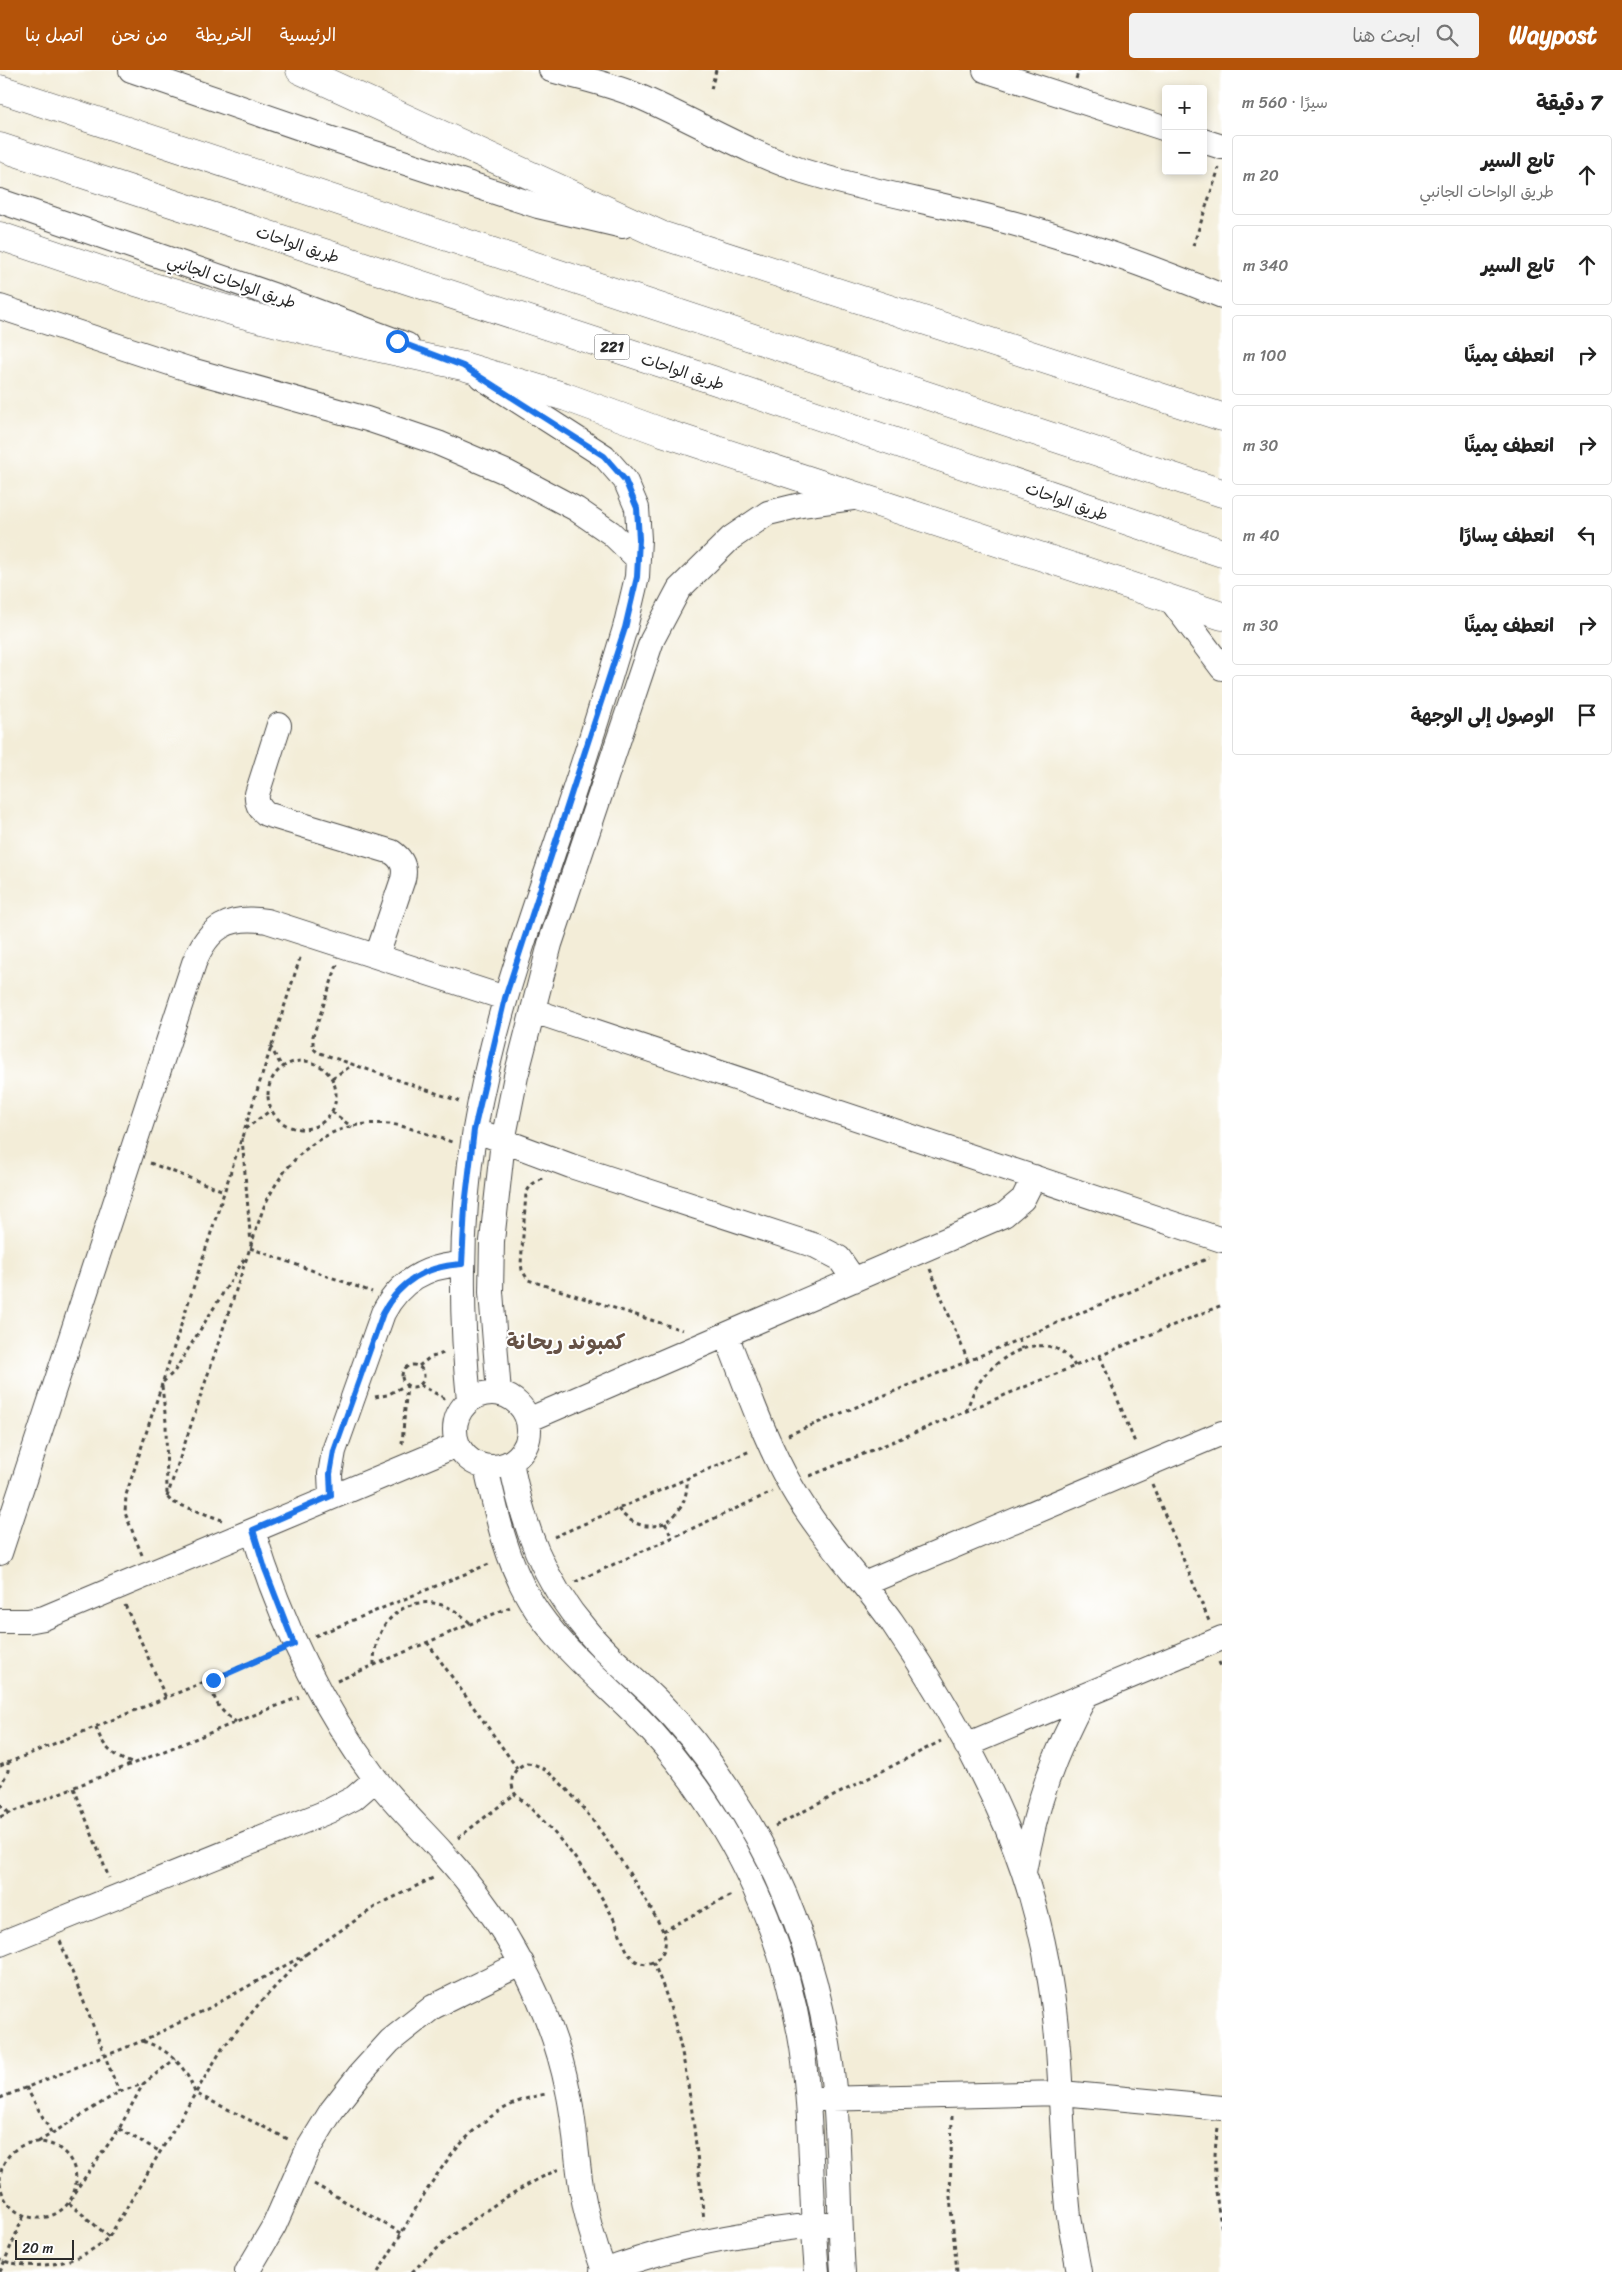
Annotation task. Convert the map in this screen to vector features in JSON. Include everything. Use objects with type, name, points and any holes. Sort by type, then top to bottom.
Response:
[{"type":"main road","points":[[300,70],[661,235],[1222,417]]},
{"type":"main road","points":[[0,89],[1222,493]]},
{"type":"main road","name":"طريق الواحات","points":[[0,147],[716,381],[1222,553]]},
{"type":"main road","points":[[0,236],[134,281],[242,314],[352,342],[463,366],[566,397],[662,432],[1222,616]]},
{"type":"street","points":[[130,70],[329,138],[538,206],[661,235]]},
{"type":"street","points":[[551,70],[583,77],[637,95],[724,140],[801,170],[844,183],[962,210],[1054,235],[1150,268],[1222,296]]},
{"type":"street","points":[[985,70],[1162,128]]},
{"type":"street","points":[[1207,142],[1222,147]]},
{"type":"street","name":"طريق الواحات الجانبي","points":[[0,200],[276,296],[463,366],[604,456],[625,480],[637,508],[639,539],[637,577],[625,628],[505,998],[475,1129],[462,1264],[465,1404]]},
{"type":"street","points":[[0,307],[191,370],[367,419],[438,443],[508,473],[576,509],[611,533],[638,559]]},
{"type":"street","points":[[499,1393],[494,1343],[492,1267],[496,1191],[503,1141],[516,1076],[550,944],[652,640],[679,589],[731,538],[768,513],[801,504],[861,497]]},
{"type":"street","points":[[1170,599],[1222,668]]},
{"type":"street","points":[[279,725],[257,794],[256,801],[259,809],[266,814],[392,852],[403,863],[405,871],[403,879],[377,956]]},
{"type":"street","points":[[572,795],[596,803]]},
{"type":"street","points":[[0,1553],[201,946],[213,931],[229,922],[248,918],[267,921],[505,998]]},
{"type":"street","points":[[524,936],[550,944]]},
{"type":"street","points":[[534,1011],[1034,1178],[1218,1248]]},
{"type":"street","points":[[475,1129],[571,1166],[816,1246],[839,1258],[854,1280]]},
{"type":"street","points":[[528,1420],[854,1280],[1014,1208],[1030,1189],[1034,1178]]},
{"type":"street","points":[[331,1496],[331,1462],[383,1313],[391,1298],[415,1276],[430,1269],[462,1264]]},
{"type":"street","points":[[720,1338],[790,1484],[835,1550],[864,1584],[918,1663],[962,1739],[988,1786],[1024,1873],[1039,1927],[1050,1981],[1062,2093],[1069,2216],[1079,2272]]},
{"type":"street","points":[[488,1392],[499,1393],[517,1402],[528,1420],[529,1430],[524,1449],[511,1462],[499,1467],[486,1467],[469,1460],[457,1445],[454,1426],[465,1404],[488,1392]]},
{"type":"street","points":[[864,1584],[1222,1433]]},
{"type":"street","points":[[0,1621],[28,1621],[44,1618],[331,1496],[457,1445]]},
{"type":"street","points":[[511,1462],[520,1508],[533,1546],[556,1590],[586,1631],[659,1702],[696,1744],[728,1788],[757,1836],[782,1885],[818,1990],[828,2044],[835,2099],[839,2223],[843,2272]]},
{"type":"street","points":[[486,1467],[496,1515],[510,1556],[530,1600],[563,1643],[638,1717],[674,1757],[706,1800],[733,1846],[752,1884],[776,1943],[791,1994],[802,2046],[817,2272]]},
{"type":"street","points":[[253,1530],[268,1577],[294,1644],[318,1690],[376,1779],[449,1860],[492,1914],[522,1963],[549,2025],[568,2090],[587,2217],[603,2272],[671,2249],[706,2241],[813,2225],[839,2223]]},
{"type":"street","points":[[962,1739],[1086,1695],[1219,1640]]},
{"type":"street","points":[[1024,1873],[1032,1826],[1045,1781],[1063,1737],[1086,1695]]},
{"type":"street","points":[[0,1944],[335,1808],[354,1798],[376,1779]]},
{"type":"street","points":[[247,2272],[274,2226],[308,2150],[332,2110],[390,2041],[433,2007],[522,1963]]},
{"type":"street","points":[[807,2100],[1062,2093],[1222,2108]]},
{"type":"path","points":[[711,89],[716,70]]},
{"type":"path","points":[[1194,246],[1222,160]]},
{"type":"path","points":[[150,1574],[126,1513],[124,1501],[270,1046],[308,934]]},
{"type":"path","points":[[344,945],[312,1042],[313,1048],[317,1052],[354,1064],[475,1129]]},
{"type":"path","points":[[270,1046],[282,1067]]},
{"type":"path","points":[[293,1062],[315,1063],[332,1078],[336,1089],[336,1101],[332,1112],[319,1125],[301,1130],[283,1124],[271,1110],[268,1091],[270,1082],[282,1067],[293,1062]]},
{"type":"path","points":[[332,1078],[354,1064]]},
{"type":"path","points":[[244,1130],[271,1110]]},
{"type":"path","points":[[332,1112],[352,1127]]},
{"type":"path","points":[[167,1497],[272,1187],[291,1161],[315,1141],[352,1127],[377,1124],[475,1129]]},
{"type":"path","points":[[162,1383],[174,1372],[250,1248],[242,1135]]},
{"type":"path","points":[[131,1156],[224,1191]]},
{"type":"path","points":[[571,1166],[536,1181],[526,1193],[521,1264],[524,1276],[534,1283],[720,1338]]},
{"type":"path","points":[[250,1248],[391,1298]]},
{"type":"path","points":[[533,1546],[770,1442],[968,1361],[1218,1248]]},
{"type":"path","points":[[922,1250],[968,1361]]},
{"type":"path","points":[[556,1590],[790,1484],[1222,1305]]},
{"type":"path","points":[[1018,1339],[1022,1349]]},
{"type":"path","points":[[966,1412],[980,1381],[992,1367],[1006,1356],[1022,1349],[1040,1345],[1058,1348],[1075,1366]]},
{"type":"path","points":[[399,1469],[407,1385],[402,1378],[403,1371],[412,1364],[420,1366],[440,1354],[453,1352],[464,1354]]},
{"type":"path","points":[[1100,1356],[1219,1640]]},
{"type":"path","points":[[420,1366],[424,1373],[420,1385]]},
{"type":"path","points":[[162,1383],[166,1414],[167,1497],[172,1502],[253,1530]]},
{"type":"path","points":[[354,1394],[381,1396],[397,1391],[407,1385],[420,1385],[465,1404]]},
{"type":"path","points":[[618,1509],[631,1521],[639,1524],[657,1525],[665,1523],[676,1515],[684,1505],[688,1492],[687,1479]]},
{"type":"path","points":[[665,1523],[672,1538]]},
{"type":"path","points":[[0,1766],[213,1680],[397,1600],[510,1556]]},
{"type":"path","points":[[117,1587],[166,1698]]},
{"type":"path","points":[[397,1600],[401,1609]]},
{"type":"path","points":[[0,1817],[318,1690],[470,1623],[530,1600]]},
{"type":"path","points":[[374,1665],[373,1648],[378,1633],[388,1619],[401,1609],[422,1603],[443,1605],[458,1612],[470,1623]]},
{"type":"path","points":[[428,1642],[517,1768]]},
{"type":"path","points":[[213,1680],[214,1699],[227,1716],[236,1722]]},
{"type":"path","points":[[96,1727],[100,1737],[113,1754],[133,1764]]},
{"type":"path","points":[[757,1836],[962,1739]]},
{"type":"path","points":[[0,1787],[8,1771],[8,1763]]},
{"type":"path","points":[[527,1763],[539,1765],[581,1807],[618,1854],[663,1931],[667,1940],[666,1949],[662,1957],[654,1962],[640,1962],[629,1954],[616,1922],[588,1875],[554,1832],[515,1794],[511,1781],[517,1768],[527,1763]]},
{"type":"path","points":[[74,1788],[116,1897]]},
{"type":"path","points":[[0,2098],[142,2041],[209,2008],[306,1954],[378,1905],[416,1885],[449,1860],[515,1794]]},
{"type":"path","points":[[0,1804],[9,1814]]},
{"type":"path","points":[[663,1931],[752,1884]]},
{"type":"path","points":[[52,1923],[120,2092]]},
{"type":"path","points":[[0,2260],[31,2267],[57,2266],[80,2258],[96,2249],[109,2237],[162,2152],[194,2093],[222,2049],[240,2026],[306,1954]]},
{"type":"path","points":[[654,1962],[668,1993],[686,2066],[706,2241]]},
{"type":"path","points":[[142,2041],[154,2044],[175,2059],[190,2081],[194,2093],[308,2150]]},
{"type":"path","points":[[143,2084],[133,2106],[119,2129],[69,2202],[53,2215],[34,2218],[14,2209],[4,2196],[0,2179],[1,2167],[16,2150],[37,2142],[120,2092],[143,2084],[175,2059]]},
{"type":"path","points":[[26,2087],[51,2132]]},
{"type":"path","points":[[378,2272],[403,2234],[430,2182],[454,2151],[480,2127],[506,2108],[529,2096],[568,2090]]},
{"type":"path","points":[[953,2095],[950,2189],[957,2272]]},
{"type":"path","points":[[1222,2108],[1215,2160],[1215,2187],[1222,2229]]},
{"type":"path","points":[[119,2129],[162,2152]]},
{"type":"path","points":[[37,2142],[57,2148],[72,2162],[76,2183],[74,2193]]},
{"type":"path","points":[[412,2272],[447,2240],[496,2204],[578,2161]]},
{"type":"path","points":[[297,2175],[403,2234]]},
{"type":"path","points":[[69,2202],[109,2237]]},
{"type":"path","points":[[0,2272],[24,2215]]},
{"type":"district","name":"كمبوند ريحانة","points":[[566,1342]]},
{"type":"route","points":[[213,1680],[294,1644],[278,1607],[253,1530],[331,1496],[330,1474],[334,1451],[383,1313],[391,1298],[415,1276],[430,1269],[462,1264],[465,1206],[474,1130],[505,998],[625,628],[637,577],[639,539],[637,508],[625,480],[604,456],[463,366],[397,341]]}]
